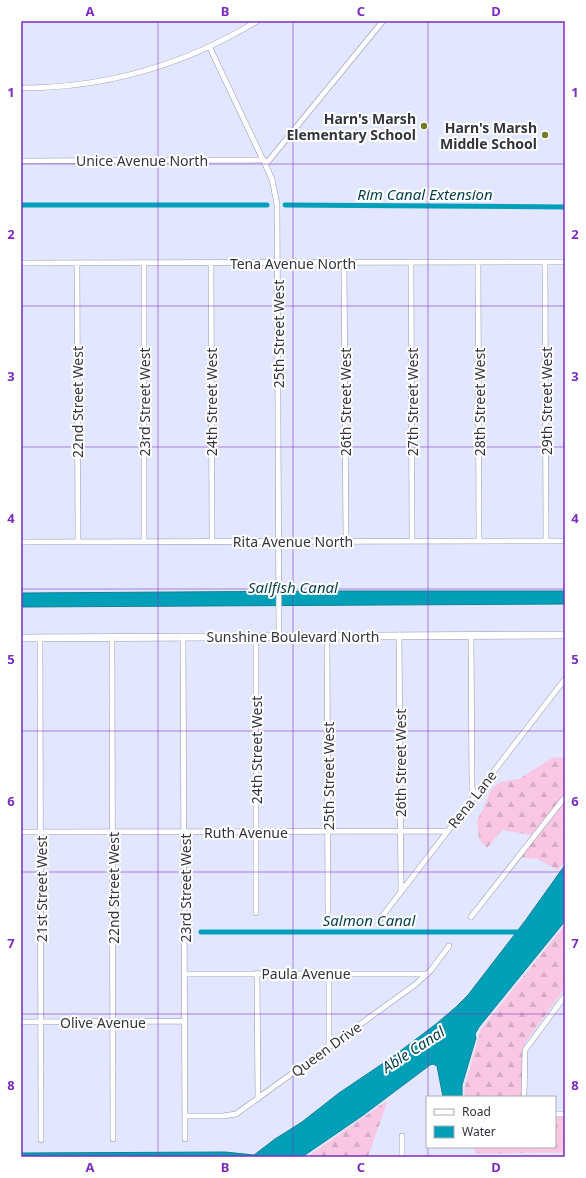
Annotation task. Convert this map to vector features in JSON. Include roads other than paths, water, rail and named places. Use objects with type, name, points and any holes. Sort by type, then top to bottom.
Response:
[{"type":"street","points":[[21,88],[65,86],[123,78],[167,65],[210,48],[257,21]]},
{"type":"street","points":[[265,162],[383,21]]},
{"type":"street","name":"25th Street West","points":[[210,48],[265,162],[274,186],[277,204],[279,636]]},
{"type":"street","name":"Unice Avenue North","points":[[21,161],[265,162]]},
{"type":"street","name":"28th Street West","points":[[478,262],[479,541]]},
{"type":"street","name":"29th Street West","points":[[545,262],[546,541]]},
{"type":"street","name":"Tena Avenue North","points":[[21,263],[565,262]]},
{"type":"street","name":"22nd Street West","points":[[77,263],[78,542]]},
{"type":"street","name":"23rd Street West","points":[[144,263],[144,542]]},
{"type":"street","name":"24th Street West","points":[[211,263],[212,541]]},
{"type":"street","name":"26th Street West","points":[[344,263],[346,541]]},
{"type":"street","name":"27th Street West","points":[[412,263],[412,541]]},
{"type":"street","name":"Rita Avenue North","points":[[21,542],[565,541]]},
{"type":"street","name":"26th Street West","points":[[399,635],[401,892]]},
{"type":"street","points":[[471,635],[472,788],[476,795]]},
{"type":"street","name":"Sunshine Boulevard North","points":[[21,638],[565,635]]},
{"type":"street","name":"23rd Street West","points":[[184,636],[185,1140]]},
{"type":"street","name":"24th Street West","points":[[256,636],[256,913]]},
{"type":"street","name":"25th Street West","points":[[328,636],[328,917]]},
{"type":"street","name":"22nd Street West","points":[[112,637],[114,1139]]},
{"type":"street","name":"21st Street West","points":[[40,638],[42,1140]]},
{"type":"street","name":"Rena Lane","points":[[380,919],[565,679]]},
{"type":"street","points":[[471,917],[565,797]]},
{"type":"street","name":"Ruth Avenue","points":[[21,832],[447,831]]},
{"type":"street","name":"Queen Drive","points":[[185,1116],[230,1116],[236,1114],[416,984],[427,974],[449,946]]},
{"type":"street","points":[[257,973],[258,1099]]},
{"type":"street","points":[[329,973],[329,1047]]},
{"type":"street","name":"Paula Avenue","points":[[185,974],[427,974]]},
{"type":"street","points":[[524,1096],[525,1050],[565,996]]},
{"type":"street","name":"Olive Avenue","points":[[21,1022],[185,1021]]},
{"type":"street","points":[[402,1136],[402,1157]]},
{"type":"water","points":[[565,591],[565,604],[21,607],[21,593]]},
{"type":"water","name":"Able Canal","points":[[565,865],[565,921],[479,1027],[475,1034],[476,1038],[462,1085],[462,1096],[443,1096],[437,1066],[433,1064],[430,1065],[362,1116],[302,1157],[21,1157],[21,1153],[225,1152],[254,1155],[275,1139],[302,1122],[339,1093],[391,1058],[456,1007],[468,995],[525,921]]},
{"type":"waterway","name":"Rim Canal Extension","points":[[21,205],[267,205]]},
{"type":"waterway","name":"Rim Canal Extension","points":[[285,205],[565,207]]},
{"type":"waterway","name":"Salmon Canal","points":[[201,932],[522,932]]},
{"type":"place","name":"Harn's Marsh Elementary School","points":[[424,126]]},
{"type":"place","name":"Harn's Marsh Middle School","points":[[545,135]]},
{"type":"water label","name":"Sailfish Canal","points":[[293,587]]}]
